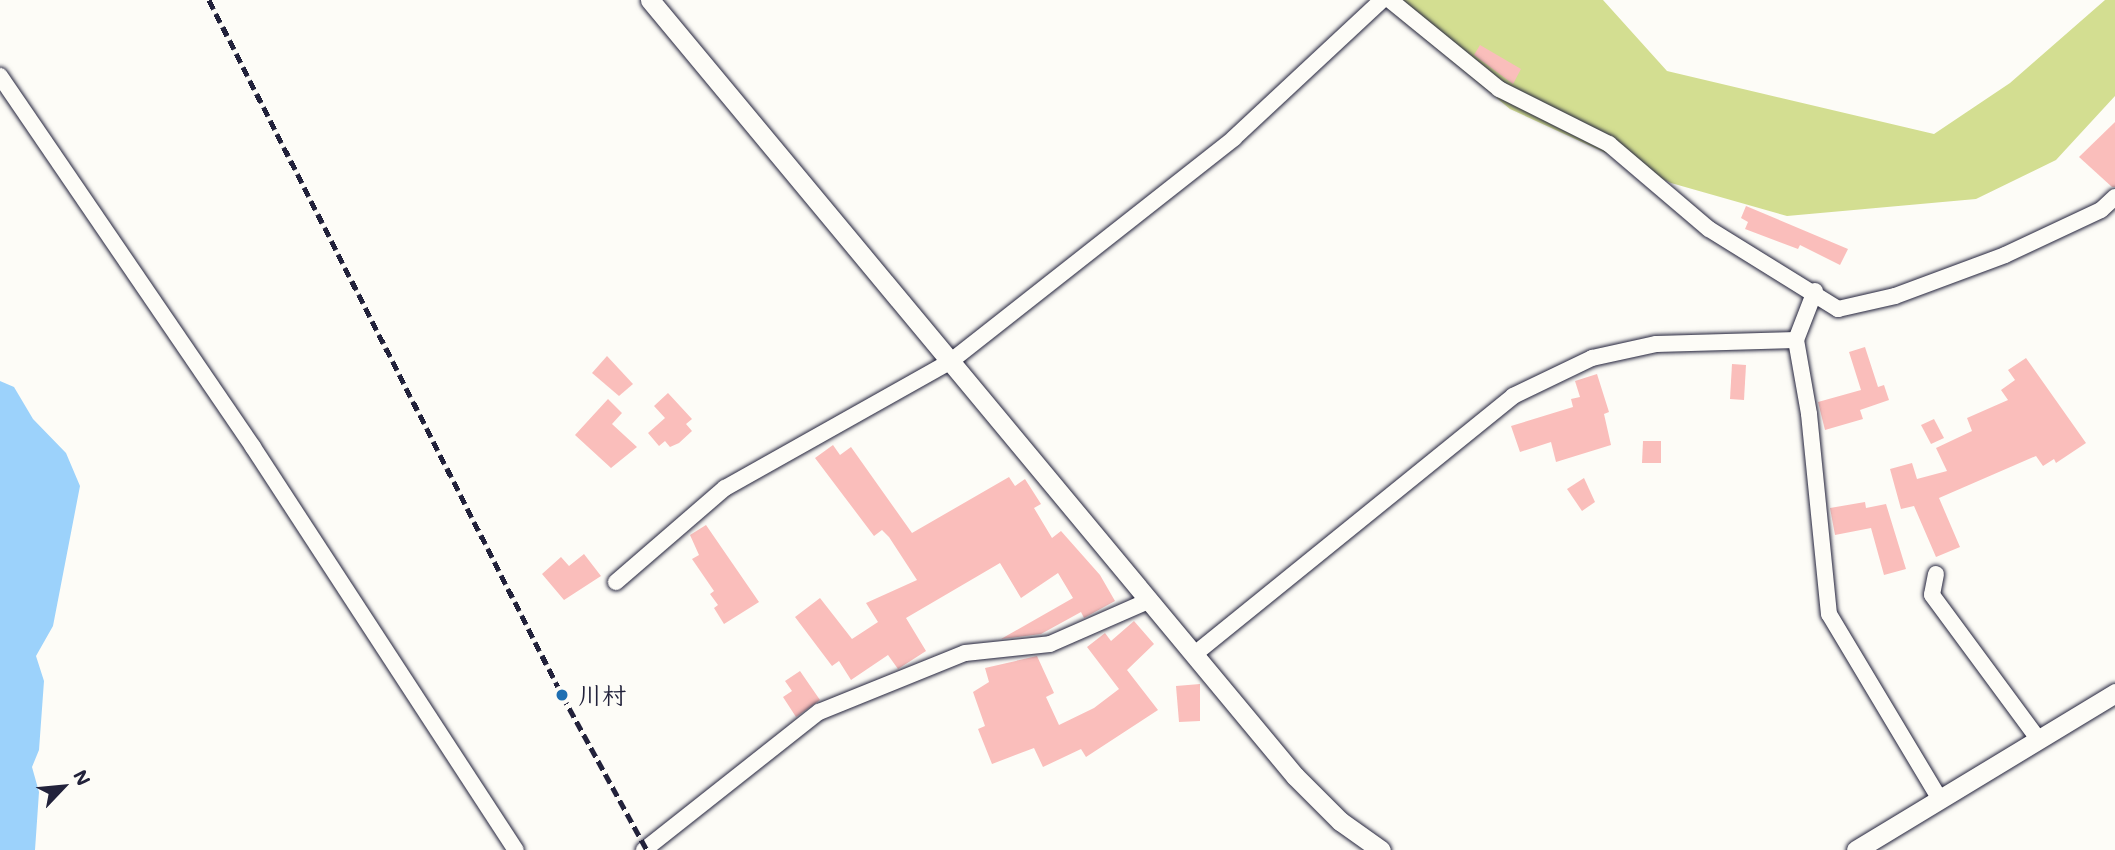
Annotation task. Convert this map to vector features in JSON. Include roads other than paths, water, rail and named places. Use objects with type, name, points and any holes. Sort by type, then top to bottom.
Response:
[{"type":"street","points":[[649,0],[1196,653],[1295,776],[1340,821],[1381,850]]},
{"type":"street","points":[[616,582],[724,488],[951,361],[1234,138],[1382,0]]},
{"type":"street","points":[[1390,0],[1499,89],[1609,144],[1709,229],[1815,290],[1838,309],[1895,296],[2005,255],[2101,210],[2115,197]]},
{"type":"street","points":[[0,76],[254,447],[516,850]]},
{"type":"street","points":[[1815,290],[1796,340],[1809,414],[1829,614],[1939,798]]},
{"type":"street","points":[[1196,653],[1513,396],[1592,358],[1656,344],[1796,340]]},
{"type":"street","points":[[1936,574],[1932,595],[2038,739]]},
{"type":"street","points":[[644,850],[819,712],[965,653],[1050,645],[1150,600]]},
{"type":"street","points":[[1856,850],[2115,693]]},
{"type":"water","points":[[0,381],[14,387],[33,419],[66,453],[80,486],[53,626],[36,656],[44,681],[39,750],[32,767],[39,792],[35,850],[0,850]]},
{"type":"railway","points":[[209,0],[562,695],[647,850]]},
{"type":"place","name":"川村","points":[[562,695]]}]
